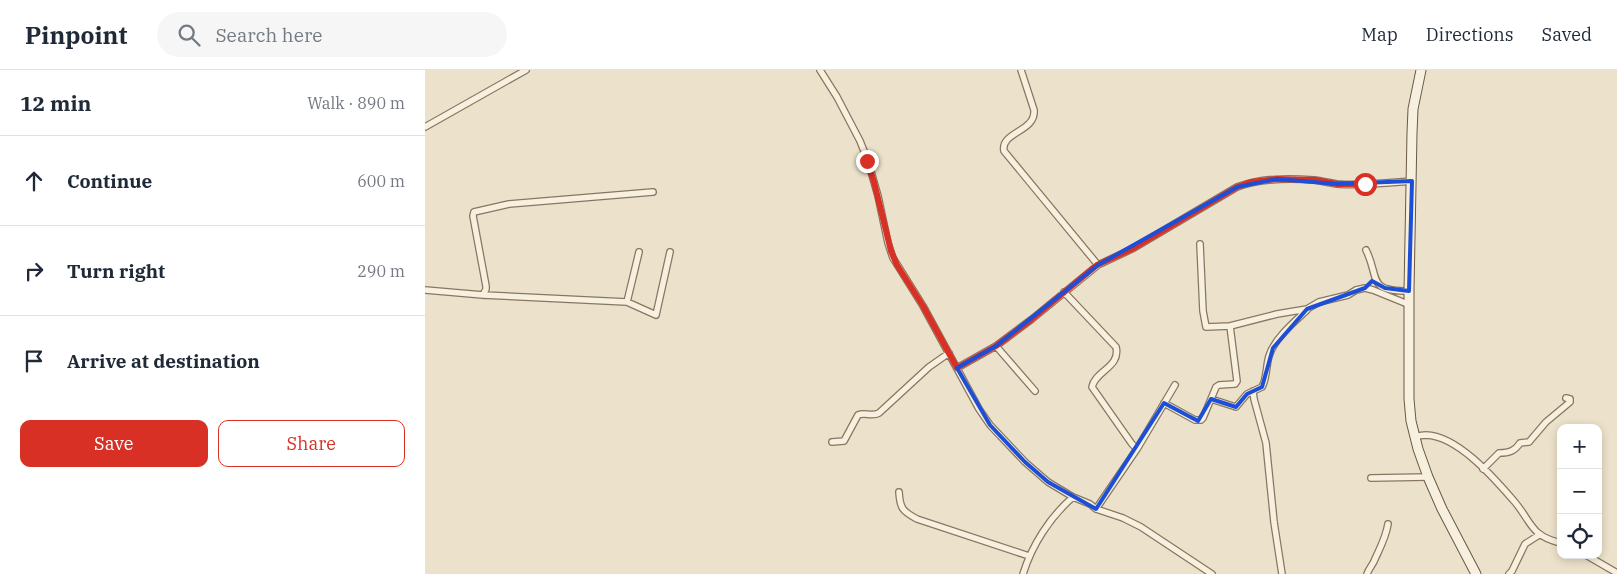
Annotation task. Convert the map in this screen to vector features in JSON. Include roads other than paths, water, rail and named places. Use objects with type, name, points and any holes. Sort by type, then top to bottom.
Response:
[{"type":"street","points":[[425,127],[526,70]]},
{"type":"street","points":[[820,70],[837,97],[865,154],[893,258],[923,306],[990,425],[1037,474],[1048,482],[1096,509],[1123,518],[1141,527],[1211,574]]},
{"type":"street","points":[[1021,70],[1035,116],[1031,122],[1005,142],[1004,151],[1097,265]]},
{"type":"street","points":[[1421,70],[1413,109],[1412,133],[1409,291],[1409,399],[1411,421],[1414,437],[1428,477],[1442,509],[1476,574]]},
{"type":"street","points":[[957,368],[996,346],[1097,265],[1132,249],[1237,187],[1251,182],[1277,179],[1316,180],[1337,184],[1411,181]]},
{"type":"street","points":[[483,295],[486,286],[473,216],[474,212],[509,204],[653,192]]},
{"type":"street","points":[[1200,244],[1203,311],[1206,327],[1230,326],[1277,314],[1307,309]]},
{"type":"street","points":[[1366,250],[1370,258],[1374,277],[1380,286],[1409,291]]},
{"type":"street","points":[[627,302],[639,252]]},
{"type":"street","points":[[425,290],[483,295],[627,302],[656,315],[670,252]]},
{"type":"street","points":[[1365,288],[1374,277]]},
{"type":"street","points":[[1211,399],[1236,408],[1247,394],[1260,388],[1263,384],[1273,348],[1288,328],[1307,309],[1319,302],[1365,288],[1410,305]]},
{"type":"street","points":[[1064,292],[1116,347],[1117,356],[1114,362],[1093,381],[1092,387],[1137,449]]},
{"type":"street","points":[[1164,403],[1198,421],[1203,418],[1214,389],[1219,385],[1235,384],[1237,381],[1230,326]]},
{"type":"street","points":[[996,346],[1035,391]]},
{"type":"street","points":[[832,442],[844,441],[858,415],[879,413],[929,367],[949,353]]},
{"type":"street","points":[[1096,509],[1137,449],[1175,386]]},
{"type":"street","points":[[1253,391],[1266,443],[1274,522],[1282,574]]},
{"type":"street","points":[[1483,469],[1499,454],[1510,453],[1520,443],[1529,442],[1546,422],[1570,402],[1570,399],[1566,398]]},
{"type":"street","points":[[1414,437],[1426,435],[1446,440],[1460,448],[1515,502],[1539,535],[1557,542]]},
{"type":"street","points":[[1371,478],[1428,477]]},
{"type":"street","points":[[899,492],[901,508],[917,519],[1029,556]]},
{"type":"street","points":[[1023,574],[1029,556],[1054,516],[1073,497]]},
{"type":"street","points":[[1367,574],[1386,537],[1389,524]]},
{"type":"street","points":[[1509,574],[1525,544],[1539,535]]},
{"type":"street","points":[[1593,559],[1617,573]]}]
